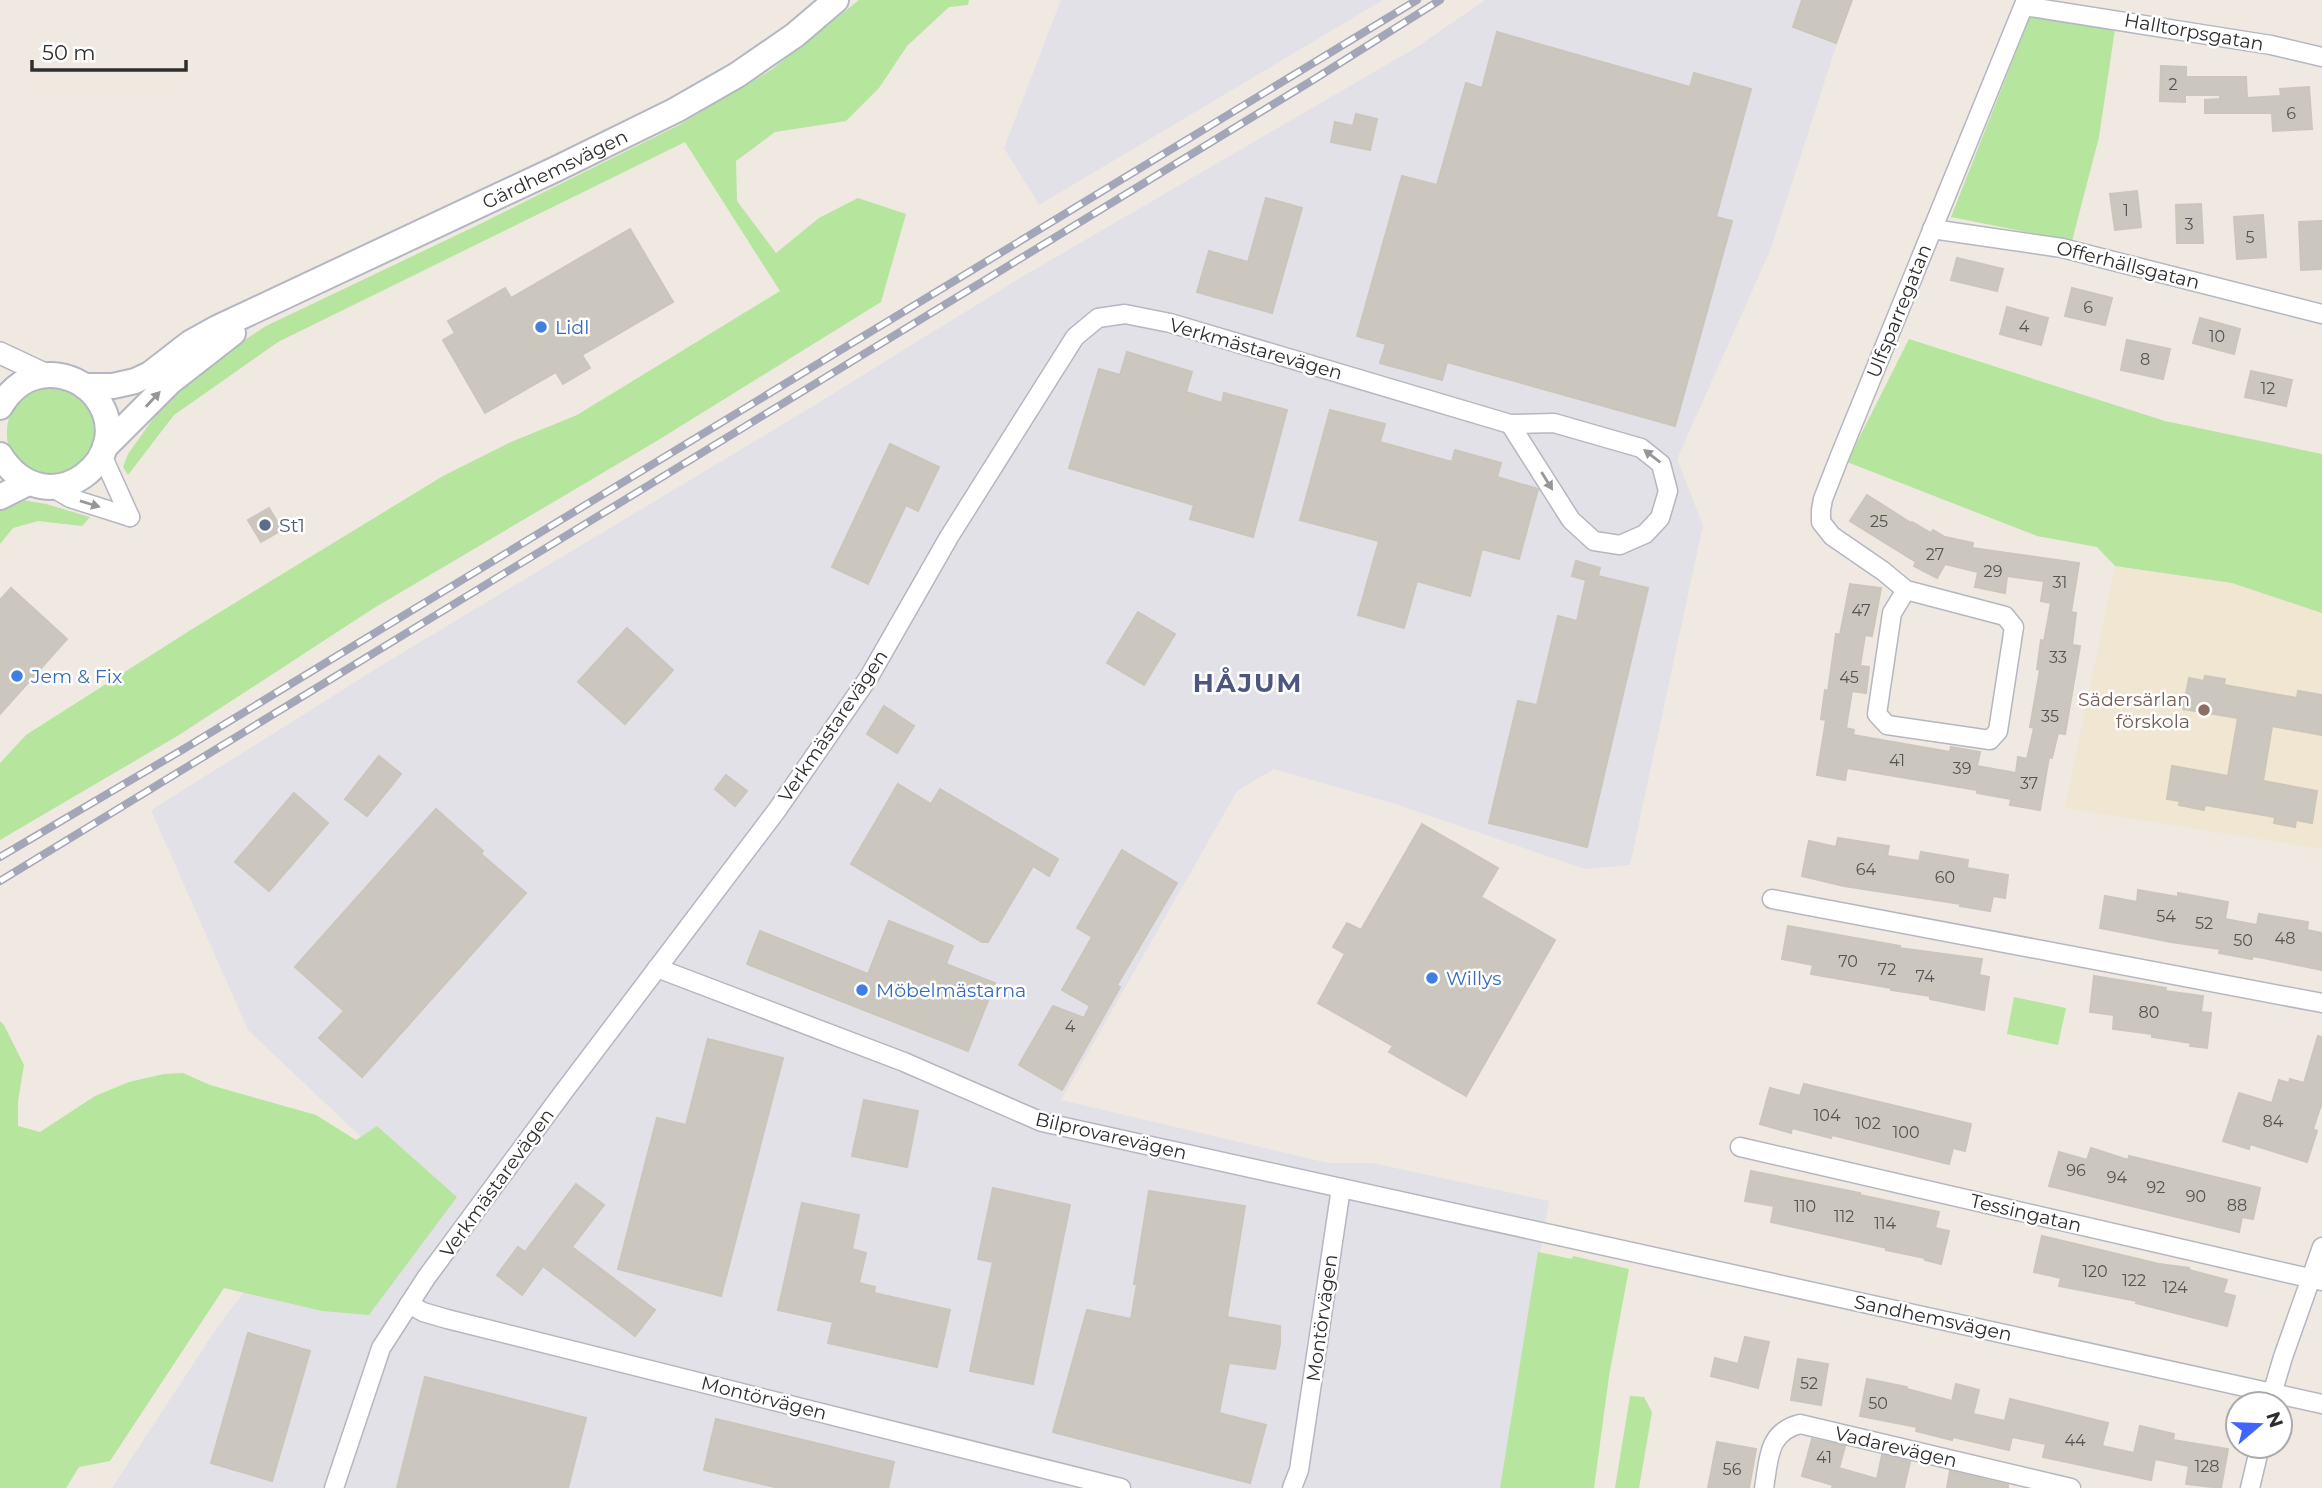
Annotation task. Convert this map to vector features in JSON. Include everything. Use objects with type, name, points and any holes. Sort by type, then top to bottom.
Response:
[{"type":"main road","name":"Gärdhemsvägen","points":[[47,375],[72,379],[84,386],[113,386],[150,374],[190,343],[218,327],[676,110],[737,75],[785,42],[836,0]]},
{"type":"main road","name":"Gärdhemsvägen","points":[[40,485],[62,486],[89,472],[103,451],[170,382],[234,332],[256,311]]},
{"type":"main road","points":[[0,407],[18,385],[47,375]]},
{"type":"main road","points":[[84,386],[93,393],[104,413],[107,436],[103,451]]},
{"type":"main road","points":[[0,455],[17,476],[40,485]]},
{"type":"main road","points":[[0,497],[40,485]]},
{"type":"street","name":"Halltorpsgatan","points":[[2025,3],[2271,45],[2322,57]]},
{"type":"street","name":"Ulfsparregatan","points":[[1906,590],[1892,613],[1877,714],[1887,725],[1990,740],[1998,732],[2014,627],[2005,616],[1906,590],[1832,536],[1821,522],[1821,510],[1823,499],[2025,3]]},
{"type":"street","name":"Offerhällsgatan","points":[[1932,229],[2062,248],[2322,314]]},
{"type":"street","name":"Verkmästarevägen","points":[[334,1488],[381,1348],[426,1278],[657,968],[755,843],[869,677],[949,537],[1075,337],[1098,318],[1125,314],[1170,323],[1510,424],[1554,423],[1641,448],[1661,464],[1668,491],[1660,518],[1645,534],[1620,545],[1594,541],[1571,520],[1510,424]]},
{"type":"street","points":[[0,353],[47,375]]},
{"type":"street","points":[[40,485],[70,498],[130,517],[103,451]]},
{"type":"street","points":[[1772,899],[2322,1003]]},
{"type":"street","name":"Bilprovarevägen","points":[[657,968],[904,1062],[1042,1122],[1544,1232]]},
{"type":"street","name":"Tessingatan","points":[[1740,1147],[2317,1280]]},
{"type":"street","name":"Montörvägen","points":[[1292,1488],[1299,1470],[1341,1188]]},
{"type":"street","name":"Sandhemsvägen","points":[[1544,1232],[2231,1390]]},
{"type":"street","points":[[2273,1390],[2283,1357],[2317,1280],[2322,1247]]},
{"type":"street","name":"Montörvägen","points":[[410,1304],[423,1312],[447,1319],[1121,1488]]},
{"type":"street","name":"Sandhemsvägen","points":[[2294,1402],[2322,1405]]},
{"type":"street","name":"Vadarevägen","points":[[1764,1488],[1771,1447],[1778,1434],[1800,1424],[2071,1488]]},
{"type":"street","points":[[2250,1488],[2257,1460]]},
{"type":"shaded area","points":[[1061,0],[1383,0],[1039,205],[1004,148]]},
{"type":"shaded area","points":[[1485,0],[1851,0],[1770,251],[1677,459],[1703,525],[1630,865],[1585,869],[1395,804],[1274,769],[1237,791],[1061,1100],[1328,1163],[1372,1163],[1549,1201],[1501,1488],[112,1488],[218,1326],[362,1138],[248,1030],[151,810],[387,662],[1020,278],[1417,47]]},
{"type":"shaded area","name":"Sädersärlan förskola","points":[[2115,566],[2232,583],[2322,613],[2322,849],[2065,808]]},
{"type":"green space","points":[[859,0],[969,0],[968,5],[949,7],[907,46],[879,88],[846,121],[775,132],[736,161],[737,201],[776,253],[819,218],[858,198],[906,214],[881,302],[655,442],[374,608],[179,735],[0,840],[0,763],[26,735],[189,631],[443,476],[511,442],[577,415],[780,291],[685,142],[278,342],[174,415],[128,475],[123,467],[128,454],[160,409],[186,382],[266,326],[679,125],[771,70]]},
{"type":"green space","points":[[2031,14],[2115,29],[2099,137],[2072,241],[1951,217]]},
{"type":"green space","points":[[1909,339],[2165,421],[2322,454],[2322,613],[2232,583],[2115,566],[2097,547],[2037,536],[1847,462]]},
{"type":"green space","points":[[49,387],[62,389],[82,400],[90,408],[97,429],[91,454],[66,476],[32,473],[15,455],[8,442],[8,423],[14,408],[26,397]]},
{"type":"green space","points":[[23,500],[90,517],[82,526],[38,521],[13,528],[0,544],[0,511]]},
{"type":"green space","points":[[2014,997],[2066,1008],[2058,1045],[2007,1034]]},
{"type":"green space","points":[[0,1021],[24,1065],[18,1101],[18,1126],[40,1132],[95,1096],[129,1082],[164,1074],[183,1073],[210,1085],[316,1115],[356,1140],[377,1126],[457,1197],[369,1315],[322,1311],[224,1288],[110,1461],[79,1467],[66,1488],[0,1488]]},
{"type":"green space","points":[[1538,1252],[1572,1259],[1573,1256],[1629,1269],[1609,1376],[1594,1488],[1500,1488]]},
{"type":"green space","points":[[1630,1396],[1644,1397],[1652,1412],[1639,1488],[1615,1488]]},
{"type":"building","points":[[1802,0],[1852,0],[1836,43],[1793,27]]},
{"type":"building","points":[[1497,32],[1690,87],[1694,73],[1751,89],[1716,217],[1732,221],[1675,426],[1447,362],[1442,380],[1380,363],[1386,344],[1357,336],[1402,176],[1437,185],[1466,83],[1482,88]]},
{"type":"building","points":[[2161,66],[2186,67],[2186,77],[2246,77],[2247,98],[2281,96],[2280,89],[2309,87],[2312,129],[2273,131],[2272,113],[2205,113],[2205,100],[2220,99],[2220,95],[2185,95],[2185,102],[2160,101]]},
{"type":"building","points":[[1356,114],[1377,119],[1370,150],[1331,142],[1335,122],[1353,126]]},
{"type":"building","points":[[2137,191],[2141,227],[2115,230],[2110,194]]},
{"type":"building","points":[[1266,198],[1302,208],[1272,313],[1197,292],[1209,251],[1248,262]]},
{"type":"building","points":[[2201,204],[2203,243],[2177,243],[2176,205]]},
{"type":"building","points":[[2263,215],[2266,257],[2237,259],[2234,217]]},
{"type":"building","points":[[2322,221],[2322,269],[2301,270],[2299,222]]},
{"type":"building","name":"Lidl","points":[[630,229],[673,302],[582,355],[590,368],[563,384],[556,372],[485,413],[443,340],[455,333],[448,321],[505,288],[511,298]]},
{"type":"building","points":[[1957,258],[2003,269],[1997,291],[1951,280]]},
{"type":"building","points":[[2072,288],[2112,298],[2105,325],[2065,316]]},
{"type":"building","points":[[2007,307],[2048,318],[2041,345],[2000,334]]},
{"type":"building","points":[[2200,318],[2240,329],[2234,354],[2193,343]]},
{"type":"building","points":[[2127,340],[2170,349],[2163,379],[2121,370]]},
{"type":"building","points":[[1127,352],[1192,372],[1186,392],[1222,403],[1224,393],[1287,410],[1253,537],[1190,519],[1194,505],[1069,468],[1099,369],[1120,375]]},
{"type":"building","points":[[2251,371],[2292,380],[2286,406],[2245,397]]},
{"type":"building","points":[[1330,410],[1385,424],[1380,442],[1452,462],[1455,450],[1501,463],[1497,477],[1538,489],[1519,559],[1482,549],[1470,596],[1417,581],[1404,628],[1358,615],[1379,541],[1300,520]]},
{"type":"building","points":[[890,444],[939,467],[918,511],[906,505],[868,584],[832,567]]},
{"type":"building","points":[[1867,495],[1911,523],[1931,533],[1933,530],[1945,537],[1973,543],[1972,548],[2079,563],[2071,612],[2076,613],[2072,645],[2080,646],[2065,734],[2058,733],[2052,758],[2049,757],[2040,810],[2010,805],[2011,799],[1977,793],[1977,790],[1847,768],[1845,780],[1817,775],[1826,720],[1821,719],[1825,690],[1828,691],[1836,634],[1840,635],[1850,584],[1881,588],[1872,636],[1865,635],[1860,666],[1869,667],[1866,693],[1852,691],[1846,728],[1854,730],[1853,735],[1950,752],[1951,747],[1980,752],[1977,766],[2016,773],[2018,757],[2027,759],[2034,728],[2030,727],[2040,670],[2037,669],[2041,640],[2044,641],[2051,603],[2041,601],[2044,581],[2007,576],[2005,593],[1975,587],[1978,572],[1945,564],[1937,578],[1914,566],[1916,562],[1850,521]]},
{"type":"building","name":"St1","points":[[269,508],[282,530],[261,542],[248,520]]},
{"type":"building","points":[[1576,561],[1600,568],[1598,576],[1648,588],[1587,847],[1489,823],[1518,701],[1537,705],[1558,616],[1577,621],[1586,580],[1572,576]]},
{"type":"building","name":"Jem & Fix","points":[[11,588],[67,639],[0,714],[0,600]]},
{"type":"building","points":[[1138,612],[1175,634],[1144,685],[1107,663]]},
{"type":"building","points":[[627,628],[673,670],[625,724],[578,682]]},
{"type":"building","points":[[2205,676],[2225,679],[2224,685],[2297,698],[2298,691],[2322,695],[2322,735],[2272,726],[2263,781],[2317,791],[2312,823],[2296,820],[2295,827],[2274,823],[2275,817],[2205,805],[2204,810],[2179,805],[2180,801],[2167,799],[2172,766],[2228,776],[2238,718],[2183,709],[2189,678],[2204,681]]},
{"type":"building","points":[[884,706],[914,726],[897,753],[867,734]]},
{"type":"building","points":[[379,756],[401,774],[367,816],[345,799]]},
{"type":"building","points":[[726,775],[747,791],[735,806],[715,789]]},
{"type":"building","points":[[898,784],[931,804],[940,789],[1058,859],[1049,876],[1033,866],[988,942],[982,942],[851,864]]},
{"type":"building","points":[[294,793],[328,823],[269,891],[235,862]]},
{"type":"building","points":[[436,809],[483,851],[481,854],[526,893],[362,1077],[319,1038],[344,1011],[295,967]]},
{"type":"building","name":"Willys","points":[[1422,824],[1498,868],[1481,897],[1555,940],[1466,1096],[1389,1052],[1393,1046],[1318,1003],[1345,954],[1333,947],[1347,923],[1361,930]]},
{"type":"building","points":[[1838,838],[1889,846],[1887,856],[1919,861],[1921,852],[1968,860],[1967,868],[2008,875],[2005,898],[1993,896],[1990,911],[1844,886],[1802,876],[1809,841],[1836,847]]},
{"type":"building","points":[[1122,850],[1177,883],[1117,985],[1120,987],[1062,1090],[1019,1065],[1053,1006],[1084,1018],[1090,1006],[1062,990],[1092,937],[1077,928]]},
{"type":"building","points":[[2138,890],[2178,897],[2178,893],[2228,902],[2225,919],[2257,925],[2259,914],[2308,922],[2307,930],[2322,933],[2322,970],[2253,956],[2252,959],[2219,953],[2220,949],[2100,928],[2105,896],[2137,902]]},
{"type":"building","name":"Möbelmästarna","points":[[889,921],[953,946],[946,964],[995,983],[968,1051],[747,964],[760,931],[868,974]]},
{"type":"building","points":[[1788,926],[1900,946],[1899,948],[1982,959],[1979,975],[1989,977],[1984,1010],[1930,999],[1930,996],[1811,974],[1813,965],[1782,959]]},
{"type":"building","points":[[2094,976],[2203,996],[2201,1012],[2211,1013],[2207,1048],[2152,1037],[2152,1034],[2113,1029],[2114,1015],[2090,1012]]},
{"type":"building","points":[[2318,1036],[2322,1037],[2322,1102],[2313,1129],[2317,1131],[2307,1162],[2250,1144],[2249,1149],[2223,1141],[2239,1093],[2272,1103],[2279,1080],[2289,1083],[2290,1079],[2304,1083]]},
{"type":"building","points":[[708,1039],[783,1058],[721,1296],[618,1269],[657,1118],[686,1125]]},
{"type":"building","points":[[1804,1084],[1971,1124],[1965,1151],[1953,1148],[1949,1164],[1832,1135],[1831,1138],[1792,1128],[1791,1133],[1760,1124],[1770,1088],[1800,1096]]},
{"type":"building","points":[[864,1100],[918,1111],[907,1167],[852,1156]]},
{"type":"building","points":[[2091,1148],[2128,1160],[2129,1156],[2260,1188],[2253,1219],[2242,1217],[2239,1232],[2049,1186],[2059,1152],[2087,1160]]},
{"type":"building","points":[[1751,1171],[1939,1212],[1935,1228],[1949,1231],[1941,1264],[1886,1250],[1887,1248],[1771,1222],[1774,1206],[1745,1201]]},
{"type":"building","points":[[576,1184],[604,1205],[572,1247],[655,1310],[635,1336],[543,1266],[522,1295],[497,1275],[518,1247],[525,1252]]},
{"type":"building","points":[[993,1188],[1070,1205],[1033,1384],[970,1371],[993,1262],[978,1259]]},
{"type":"building","points":[[1149,1191],[1245,1206],[1227,1317],[1280,1326],[1275,1369],[1229,1363],[1219,1413],[1266,1425],[1250,1483],[1053,1432],[1087,1310],[1131,1319]]},
{"type":"building","points":[[802,1203],[859,1215],[852,1249],[866,1253],[859,1283],[875,1287],[874,1293],[950,1310],[937,1367],[828,1343],[833,1322],[778,1310]]},
{"type":"building","points":[[2042,1236],[2159,1264],[2189,1268],[2227,1280],[2223,1293],[2235,1296],[2227,1326],[2136,1303],[2137,1301],[2059,1286],[2061,1278],[2034,1272]]},
{"type":"building","points":[[248,1333],[310,1351],[272,1481],[211,1463]]},
{"type":"building","points":[[1745,1337],[1769,1342],[1758,1388],[1711,1376],[1715,1358],[1738,1364]]},
{"type":"building","points":[[1798,1359],[1828,1364],[1821,1405],[1791,1400]]},
{"type":"building","points":[[425,1377],[586,1418],[568,1488],[397,1488]]},
{"type":"building","points":[[1867,1379],[1907,1387],[1952,1401],[1956,1384],[1979,1390],[1973,1414],[2005,1421],[2010,1399],[2108,1423],[2102,1446],[2134,1453],[2140,1426],[2174,1434],[2173,1440],[2224,1448],[2226,1460],[2221,1488],[2186,1484],[2189,1466],[2155,1459],[2151,1480],[2043,1457],[2046,1444],[2012,1437],[2009,1450],[1953,1437],[1952,1440],[1916,1431],[1917,1427],[1860,1416]]},
{"type":"building","points":[[716,1419],[894,1462],[888,1488],[779,1488],[704,1470]]},
{"type":"building","points":[[1812,1439],[1845,1446],[1839,1468],[1877,1479],[1882,1455],[1910,1462],[1904,1488],[1832,1488],[1833,1485],[1802,1476]]},
{"type":"building","points":[[1717,1442],[1756,1449],[1749,1488],[1708,1488]]},
{"type":"building","points":[[1950,1471],[2008,1485],[2008,1488],[1947,1488]]},
{"type":"railway","points":[[0,857],[182,750],[1417,0]]},
{"type":"railway","points":[[0,881],[1440,0]]},
{"type":"place","name":"Lidl","points":[[541,327]]},
{"type":"place","name":"St1","points":[[265,525]]},
{"type":"place","name":"Jem & Fix","points":[[17,676]]},
{"type":"place","name":"Sädersärlan förskola","points":[[2204,710]]},
{"type":"place","name":"Willys","points":[[1432,978]]},
{"type":"place","name":"Möbelmästarna","points":[[862,990]]},
{"type":"district","name":"HÅJUM","points":[[1248,683]]}]
